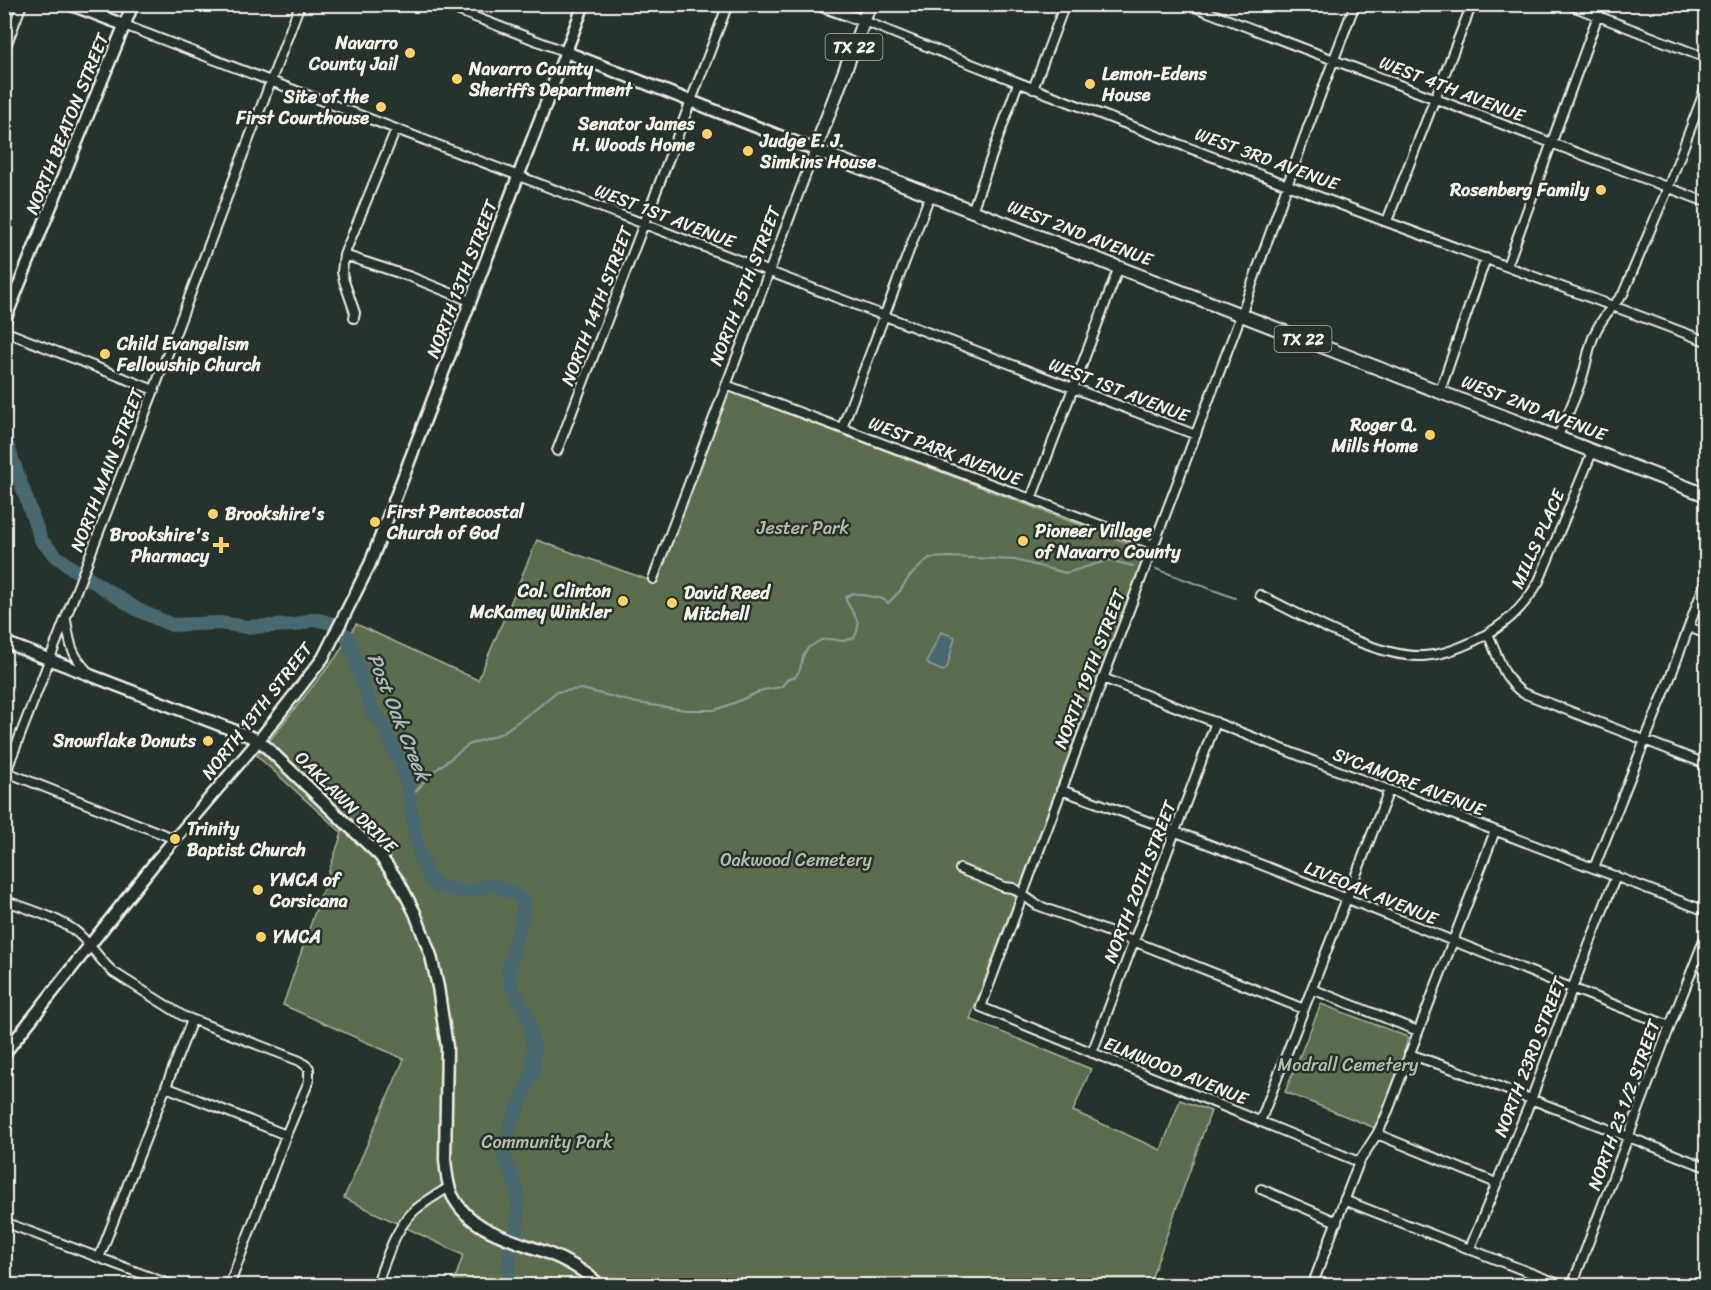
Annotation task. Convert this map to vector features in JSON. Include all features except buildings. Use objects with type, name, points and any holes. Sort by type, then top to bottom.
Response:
[{"type":"main road","name":"NORTH 15TH STREET","points":[[815,150],[870,4]]},
{"type":"main road","name":"WEST 2ND AVENUE","points":[[815,150],[1707,495]]},
{"type":"street","points":[[4,51],[22,4]]},
{"type":"street","points":[[69,4],[124,25]]},
{"type":"street","name":"NORTH BEATON STREET","points":[[4,322],[133,4]]},
{"type":"street","name":"NORTH MAIN STREET","points":[[5,774],[66,620],[300,4]]},
{"type":"street","name":"NORTH 13TH STREET","points":[[4,1054],[323,658],[374,554],[584,4]]},
{"type":"street","name":"NORTH 14TH STREET","points":[[557,450],[728,4]]},
{"type":"street","name":"WEST 3RD AVENUE","points":[[817,4],[1033,89],[1707,341]]},
{"type":"street","points":[[1033,89],[1065,4]]},
{"type":"street","name":"WEST 4TH AVENUE","points":[[1187,4],[1707,202]]},
{"type":"street","name":"NORTH 19TH STREET","points":[[981,1007],[1241,315],[1287,184],[1355,4]]},
{"type":"street","points":[[1387,221],[1472,4]]},
{"type":"street","points":[[1567,4],[1707,58]]},
{"type":"street","points":[[1507,266],[1602,4]]},
{"type":"street","name":"WEST 2ND AVENUE","points":[[443,5],[815,150]]},
{"type":"street","name":"WEST 1ST AVENUE","points":[[124,25],[1196,435]]},
{"type":"street","points":[[972,212],[1018,83]]},
{"type":"street","points":[[1558,436],[1576,393],[1595,333],[1612,305],[1623,294],[1668,188],[1707,87]]},
{"type":"street","points":[[354,318],[355,313],[342,272],[344,255],[396,129]]},
{"type":"street","name":"NORTH 15TH STREET","points":[[653,579],[815,150]]},
{"type":"street","points":[[843,428],[930,195]]},
{"type":"street","points":[[344,255],[470,301]]},
{"type":"street","points":[[1440,391],[1486,258]]},
{"type":"street","points":[[1031,499],[1119,267]]},
{"type":"street","points":[[4,331],[154,390]]},
{"type":"street","name":"WEST PARK AVENUE","points":[[726,385],[1154,545]]},
{"type":"street","name":"MILLS PLACE","points":[[1260,595],[1358,641],[1387,651],[1427,656],[1451,651],[1488,634],[1528,600],[1539,581],[1593,450]]},
{"type":"street","points":[[1594,868],[1707,580]]},
{"type":"street","points":[[66,620],[70,647],[79,663],[92,676]]},
{"type":"street","points":[[1689,627],[1707,634]]},
{"type":"street","points":[[1488,634],[1509,681],[1523,693],[1707,765]]},
{"type":"street","name":"OAKLAWN DRIVE","points":[[4,642],[259,740],[374,850],[399,882],[416,913],[431,956],[447,1047],[445,1159],[449,1187],[458,1206],[478,1224],[499,1235],[570,1263],[592,1277],[601,1286]]},
{"type":"street","name":"SYCAMORE AVENUE","points":[[1103,678],[1704,910]]},
{"type":"street","name":"NORTH 20TH STREET","points":[[1092,1053],[1216,722]]},
{"type":"street","points":[[5,774],[175,839]]},
{"type":"street","name":"LIVEOAK AVENUE","points":[[1061,790],[1670,1026]]},
{"type":"street","points":[[1260,1122],[1389,790]]},
{"type":"street","points":[[1312,1286],[1359,1162],[1377,1134],[1402,1076],[1495,831]]},
{"type":"street","points":[[960,869],[1004,887],[1013,888],[1036,905],[1304,1009]]},
{"type":"street","name":"NORTH 23RD STREET","points":[[1470,1248],[1531,1100],[1616,876]]},
{"type":"street","points":[[1704,910],[1707,898]]},
{"type":"street","points":[[4,900],[76,932],[113,972],[166,1006],[192,1020],[300,1061],[309,1068],[309,1081],[229,1286]]},
{"type":"street","name":"NORTH 23 1/2 STREET","points":[[1572,1286],[1670,1026],[1707,935]]},
{"type":"street","points":[[1312,989],[1418,1030]]},
{"type":"street","name":"ELMWOOD AVENUE","points":[[981,1007],[1359,1162]]},
{"type":"street","points":[[99,1258],[192,1020]]},
{"type":"street","points":[[1409,1054],[1707,1167]]},
{"type":"street","points":[[166,1087],[286,1135]]},
{"type":"street","points":[[1377,1134],[1496,1183]]},
{"type":"street","points":[[376,1286],[391,1246],[405,1221],[428,1200],[449,1187]]},
{"type":"street","points":[[1261,1189],[1337,1222]]},
{"type":"street","points":[[1344,1200],[1564,1286]]},
{"type":"street","points":[[4,1222],[174,1286]]},
{"type":"green space","points":[[728,391],[1146,550],[970,1019],[1091,1069],[1073,1111],[1161,1150],[1180,1100],[1211,1111],[1149,1285],[453,1285],[463,1255],[344,1198],[404,1059],[283,1005],[342,833],[257,756],[336,657],[356,624],[478,680],[537,540],[657,583]]},
{"type":"green space","name":"Modrall Cemetery","points":[[1321,1004],[1408,1037],[1400,1069],[1375,1128],[1285,1092]]},
{"type":"water","points":[[941,632],[955,637],[947,668],[943,671],[929,665],[927,661]]},
{"type":"waterway","name":"Post Oak Creek","points":[[4,436],[41,540],[56,556],[72,568],[138,610],[172,625],[219,623],[247,627],[295,625],[315,619],[330,623],[347,636],[372,712],[383,724],[406,779],[420,857],[431,880],[441,888],[466,891],[494,885],[515,894],[525,902],[508,972],[512,989],[527,1015],[534,1048],[533,1072],[507,1134],[503,1151],[518,1195],[515,1234]]},
{"type":"waterway","points":[[409,799],[433,772],[468,745],[502,733],[556,692],[582,689],[637,703],[686,710],[715,710],[763,690],[781,687],[788,679],[795,677],[800,670],[803,656],[808,648],[821,640],[842,641],[854,638],[858,622],[846,597],[853,593],[883,599],[888,603],[909,577],[929,558],[1015,560],[1066,573],[1109,560],[1133,566]]},
{"type":"waterway","points":[[1156,569],[1235,598]]},
{"type":"waterway","name":"Post Oak Creek","points":[[508,1286],[510,1247]]},
{"type":"place","name":"Navarro County Jail","points":[[410,53]]},
{"type":"place","name":"Navarro County Sheriffs Department","points":[[457,79]]},
{"type":"place","name":"Lemon-Edens House","points":[[1090,84]]},
{"type":"place","name":"Site of the First Courthouse","points":[[381,107]]},
{"type":"place","name":"Senator James H. Woods Home","points":[[707,134]]},
{"type":"place","name":"Judge E. J. Simkins House","points":[[748,151]]},
{"type":"place","name":"Rosenberg Family","points":[[1601,190]]},
{"type":"place","name":"Child Evangelism Fellowship Church","points":[[105,354]]},
{"type":"place","name":"Roger Q. Mills Home","points":[[1430,435]]},
{"type":"place","name":"Brookshire's","points":[[213,514]]},
{"type":"place","name":"First Pentecostal Church of God","points":[[375,522]]},
{"type":"place","name":"Pioneer Village of Navarro County","points":[[1023,541]]},
{"type":"place","name":"Brookshire's Pharmacy","points":[[221,545]]},
{"type":"place","name":"Col. Clinton McKamey Winkler","points":[[623,601]]},
{"type":"place","name":"David Reed Mitchell","points":[[672,603]]},
{"type":"place","name":"Snowflake Donuts","points":[[208,741]]},
{"type":"place","name":"Trinity Baptist Church","points":[[175,839]]},
{"type":"place","name":"YMCA of Corsicana","points":[[258,890]]},
{"type":"place","name":"YMCA","points":[[261,937]]},
{"type":"park label","name":"Jester Park","points":[[803,528]]},
{"type":"park label","name":"Oakwood Cemetery","points":[[796,860]]},
{"type":"park label","name":"Community Park","points":[[547,1142]]}]
